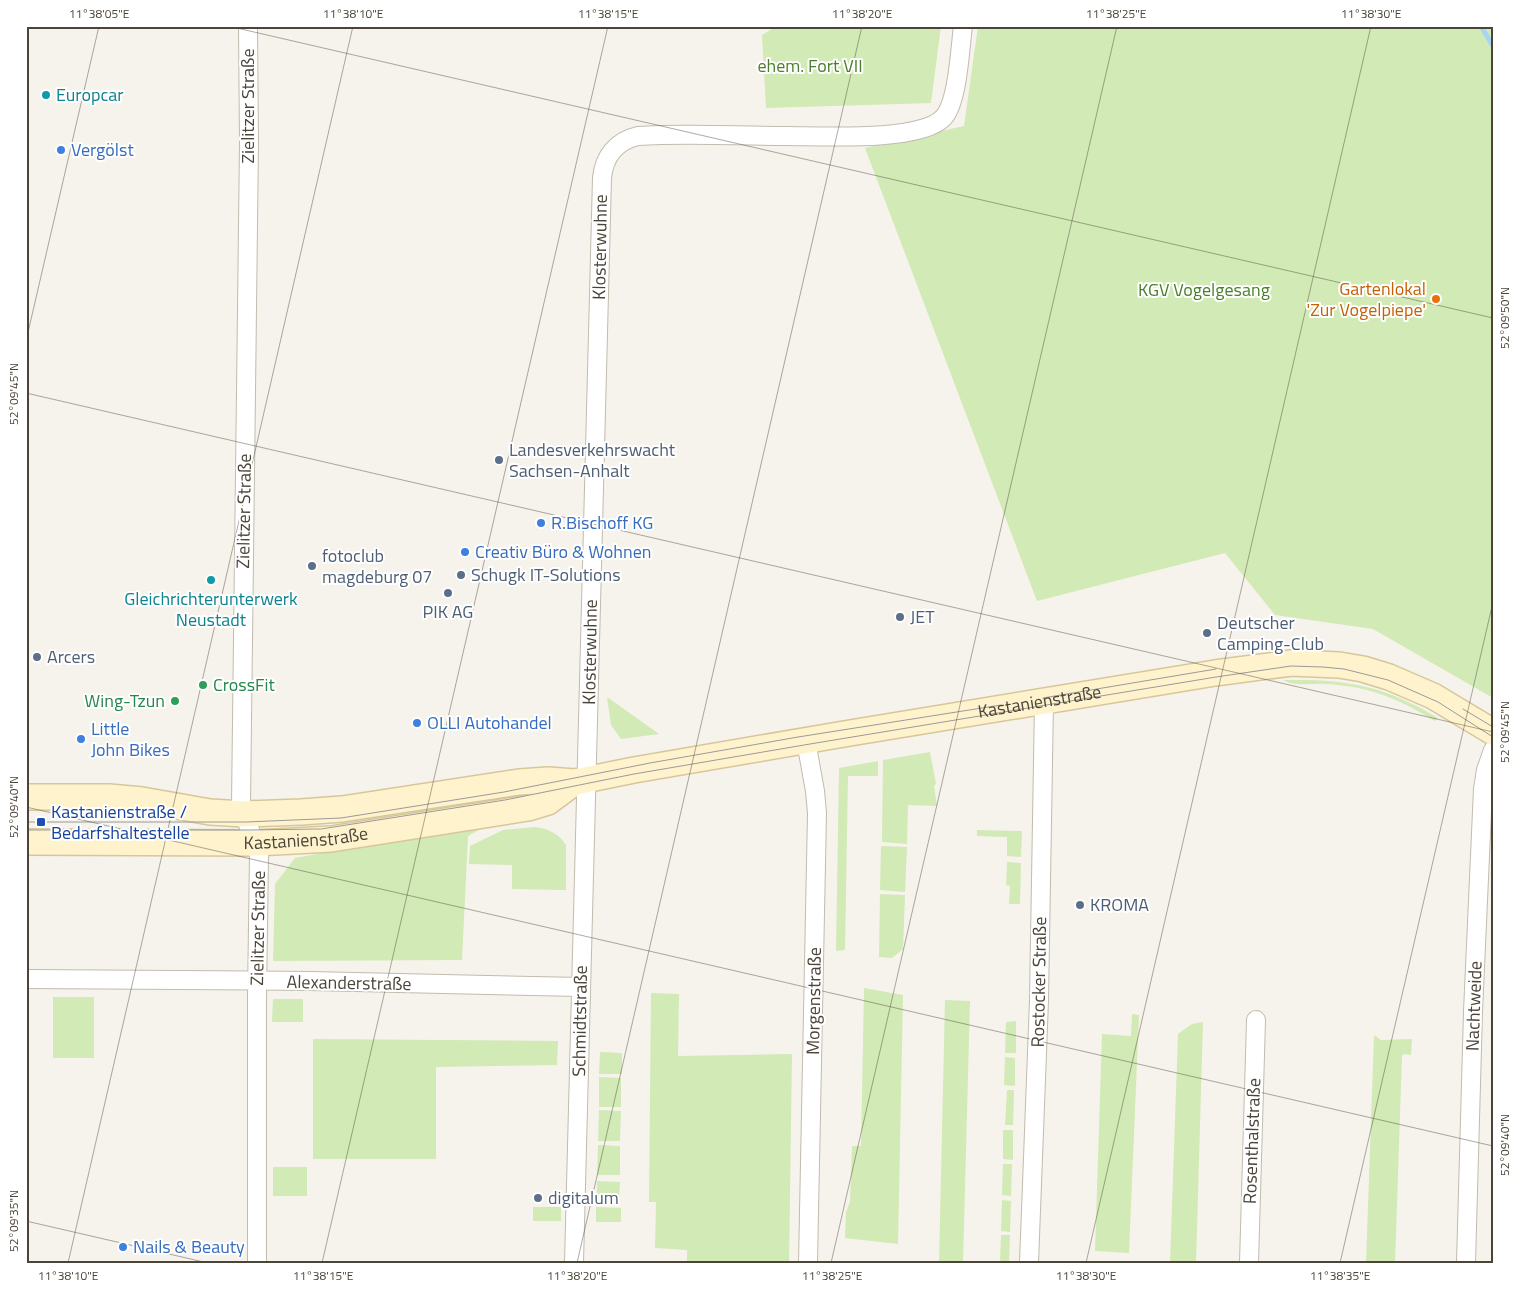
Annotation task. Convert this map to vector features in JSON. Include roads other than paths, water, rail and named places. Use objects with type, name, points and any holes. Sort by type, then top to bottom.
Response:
[{"type":"main road","name":"Kastanienstraße","points":[[26,796],[108,797],[142,800],[210,812],[244,814],[342,809],[519,782],[548,780],[580,781],[806,741],[1275,664],[1323,664],[1364,669],[1406,683],[1433,696],[1493,732]]},
{"type":"main road","name":"Kastanienstraße","points":[[26,842],[256,843],[331,839],[528,808],[548,802],[580,781]]},
{"type":"street","name":"Zielitzer Straße","points":[[248,26],[241,805],[259,855],[257,1263]]},
{"type":"street","name":"Klosterwuhne","points":[[580,781],[602,178],[608,157],[614,148],[623,141],[638,136],[848,136],[893,134],[930,126],[942,120],[950,106],[956,82],[963,26]]},
{"type":"street","name":"Rostocker Straße","points":[[1029,1263],[1039,1000],[1044,702]]},
{"type":"street","name":"Morgenstraße","points":[[806,741],[817,813],[808,1263]]},
{"type":"street","name":"Nachtweide","points":[[1466,1263],[1473,1012],[1482,798],[1486,770],[1493,750]]},
{"type":"street","name":"Schmidtstraße","points":[[574,1263],[581,987],[580,781]]},
{"type":"street","name":"Alexanderstraße","points":[[26,979],[581,987]]},
{"type":"street","name":"Rosenthalstraße","points":[[1248,1263],[1256,1020]]},
{"type":"waterway","points":[[1481,26],[1493,46]]},
{"type":"tram line","points":[[26,830],[321,829],[505,800],[634,774],[810,744],[1291,666],[1344,669],[1388,680],[1438,702],[1493,737]]},
{"type":"tram line","points":[[1043,698],[1216,669]]},
{"type":"tram line","points":[[26,822],[246,822],[341,818],[504,792],[650,763],[798,737],[1001,705]]},
{"type":"tram line","points":[[1463,709],[1493,727]]},
{"type":"place","name":"Europcar","points":[[46,95]]},
{"type":"place","name":"Vergölst","points":[[61,150]]},
{"type":"place","name":"Gartenlokal 'Zur Vogelpiepe'","points":[[1436,299]]},
{"type":"place","name":"Landesverkehrswacht Sachsen-Anhalt","points":[[499,460]]},
{"type":"place","name":"R.Bischoff KG","points":[[541,523]]},
{"type":"place","name":"Creativ Büro & Wohnen","points":[[465,552]]},
{"type":"place","name":"fotoclub magdeburg 07","points":[[312,566]]},
{"type":"place","name":"Schugk IT-Solutions","points":[[461,575]]},
{"type":"place","name":"Gleichrichterunterwerk Neustadt","points":[[211,580]]},
{"type":"place","name":"PIK AG","points":[[448,593]]},
{"type":"place","name":"JET","points":[[900,617]]},
{"type":"place","name":"Deutscher Camping-Club","points":[[1207,633]]},
{"type":"place","name":"Arcers","points":[[37,657]]},
{"type":"place","name":"CrossFit","points":[[203,685]]},
{"type":"place","name":"Wing-Tzun","points":[[175,701]]},
{"type":"place","name":"OLLI Autohandel","points":[[417,723]]},
{"type":"place","name":"Little John Bikes","points":[[81,739]]},
{"type":"place","name":"Kastanienstraße / Bedarfshaltestelle","points":[[41,822]]},
{"type":"place","name":"KROMA","points":[[1080,905]]},
{"type":"place","name":"digitalum","points":[[538,1198]]},
{"type":"place","name":"Nails & Beauty","points":[[123,1247]]},
{"type":"park label","name":"ehem. Fort VII","points":[[810,66]]},
{"type":"park label","name":"KGV Vogelgesang","points":[[1204,290]]}]
